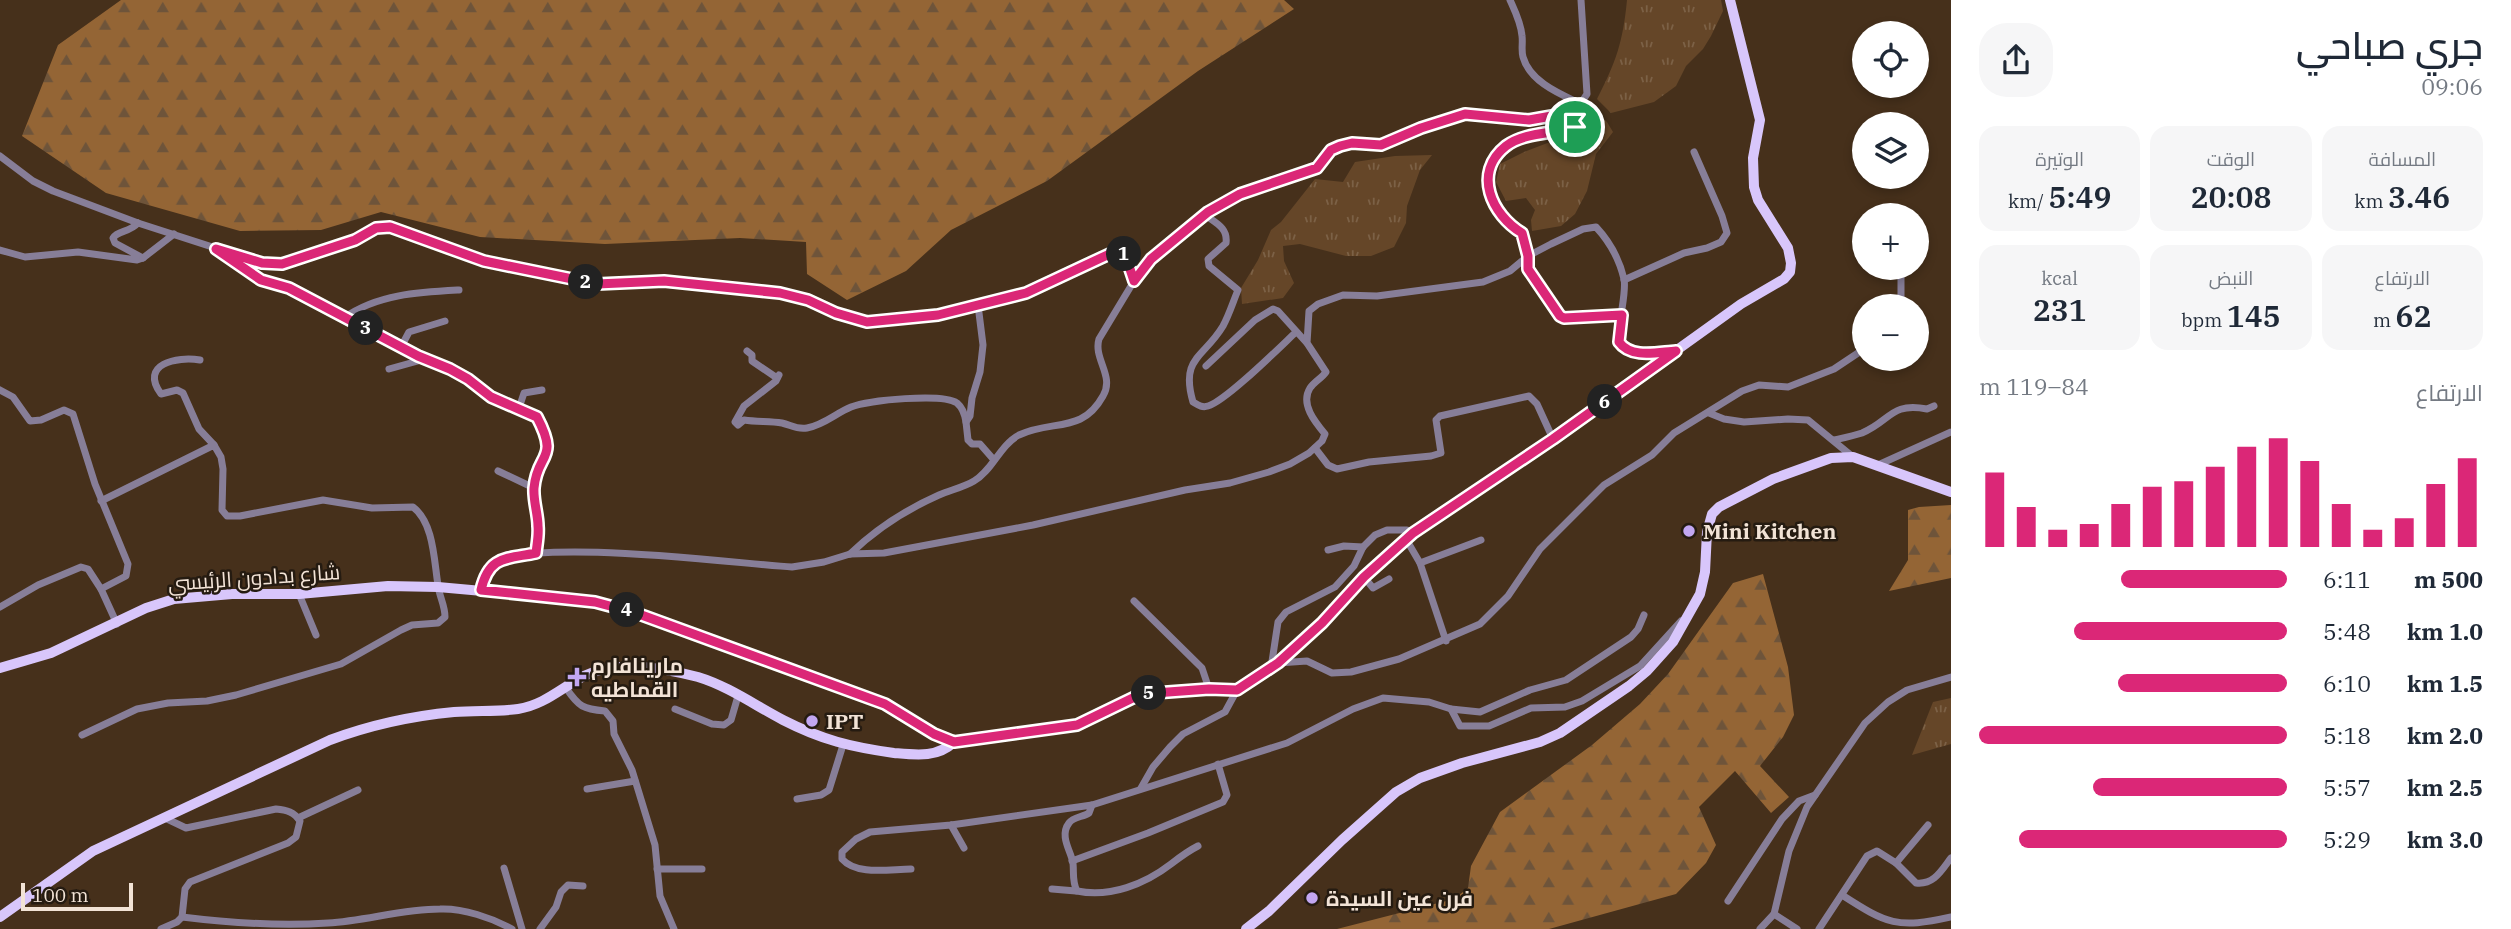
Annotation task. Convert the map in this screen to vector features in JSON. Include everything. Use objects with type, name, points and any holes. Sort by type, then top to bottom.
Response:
[{"type":"main road","points":[[0,916],[93,851],[300,753],[356,730],[427,715],[534,706],[596,670],[607,667],[665,670],[710,681],[799,727],[843,745],[907,754],[935,754],[954,742],[1077,725],[1141,694],[1209,689],[1237,690],[1274,666],[1322,623],[1364,577],[1410,536],[1553,439],[1741,304],[1784,279],[1790,272],[1788,248],[1758,200],[1754,187],[1754,158],[1760,120],[1730,0]]},
{"type":"main road","points":[[1246,929],[1269,911],[1396,792],[1420,778],[1462,763],[1540,742],[1580,721],[1647,671],[1673,642],[1700,594],[1705,572],[1707,532],[1712,514],[1719,507],[1773,479],[1831,458],[1853,457],[1951,492]]},
{"type":"main road","name":"شارع بدادون الرئيسي","points":[[0,668],[51,653],[146,608],[174,599],[232,594],[299,594],[388,586],[481,590],[595,602],[636,613],[885,704],[934,734],[954,742]]},
{"type":"street","points":[[1510,0],[1522,36],[1521,47],[1525,62],[1541,82],[1581,104]]},
{"type":"street","points":[[850,554],[873,532],[892,519],[974,481],[1018,436],[1089,416],[1107,386],[1097,344],[1134,281],[1151,259],[1205,215],[1240,194],[1317,168],[1331,150],[1340,146],[1352,143],[1381,145],[1465,114],[1529,120],[1574,111],[1587,94],[1581,0]]},
{"type":"street","points":[[1581,104],[1579,120],[1575,127],[1521,139],[1506,146],[1494,160],[1488,183],[1492,202],[1508,224],[1522,233],[1528,256],[1528,269],[1560,316],[1622,315]]},
{"type":"street","points":[[1624,280],[1684,253],[1721,242],[1727,233],[1695,152]]},
{"type":"street","points":[[0,156],[33,181],[53,191],[138,223],[262,263],[282,264],[355,240],[376,228],[390,227],[484,261],[597,284],[664,281],[780,293],[808,300],[836,313],[867,322],[938,315],[1026,293],[1116,251],[1125,254],[1134,281]]},
{"type":"street","points":[[1205,215],[1227,234],[1226,243],[1208,259],[1209,266],[1238,290],[1223,326],[1189,367],[1189,389],[1193,402],[1200,406],[1209,406],[1242,381],[1296,332]]},
{"type":"street","points":[[138,223],[132,230],[118,233],[113,238],[115,243],[143,258]]},
{"type":"street","points":[[1307,343],[1309,310],[1330,299],[1343,295],[1377,296],[1483,282],[1510,271],[1528,256],[1583,229],[1596,227],[1611,244],[1624,280],[1619,342],[1624,350],[1632,353],[1676,351]]},
{"type":"street","points":[[0,250],[32,257],[70,252],[129,260],[143,258],[174,234]]},
{"type":"street","points":[[216,249],[261,280],[289,288],[468,379],[491,397],[537,417],[548,441],[548,452],[534,488],[539,530],[536,553]]},
{"type":"street","points":[[344,318],[355,310],[401,295],[459,290]]},
{"type":"street","points":[[966,422],[970,416],[980,372],[983,345],[978,305]]},
{"type":"street","points":[[481,590],[487,571],[495,563],[536,553],[593,552],[792,567],[824,562],[850,554],[884,553],[1230,483],[1290,464],[1315,448],[1325,434],[1310,413],[1307,396],[1310,388],[1326,372],[1307,343],[1278,311],[1266,311],[1206,366]]},
{"type":"street","points":[[401,347],[409,332],[445,321]]},
{"type":"street","points":[[747,351],[752,355],[752,361],[778,377],[744,406],[735,422],[738,425],[744,420],[783,423],[794,429],[805,429],[858,405],[915,398],[948,399],[962,409],[968,440],[972,444],[980,444],[993,460]]},
{"type":"street","points":[[1446,641],[1407,530],[1387,530],[1375,535],[1363,547],[1354,566],[1335,587],[1286,612],[1278,622],[1274,666],[1307,661],[1332,673],[1351,672],[1399,659],[1446,641],[1480,624],[1508,596],[1540,549],[1604,485],[1652,455],[1674,433],[1742,391],[1759,385],[1788,387],[1834,369],[1852,357]]},
{"type":"street","points":[[82,735],[136,709],[236,695],[341,664],[412,625],[438,623],[445,612],[438,587],[433,547],[425,523],[416,509],[372,508],[323,500],[240,516],[227,516],[222,510],[221,457],[215,445],[199,429],[183,393],[177,390],[161,394],[155,380],[157,372],[165,362],[183,358],[200,360]]},
{"type":"street","points":[[389,369],[425,359]]},
{"type":"street","points":[[0,390],[13,397],[30,421],[41,420],[64,410],[73,414],[101,501],[128,564],[126,576],[101,589]]},
{"type":"street","points":[[519,408],[524,393],[542,390]]},
{"type":"street","points":[[1315,448],[1328,465],[1337,469],[1369,462],[1431,456],[1441,453],[1435,428],[1436,420],[1440,416],[1529,396],[1537,404],[1553,439]]},
{"type":"street","points":[[1834,440],[1862,433],[1893,412],[1910,406],[1927,410],[1934,406]]},
{"type":"street","points":[[1709,412],[1724,419],[1744,422],[1808,420],[1853,457]]},
{"type":"street","points":[[1878,465],[1951,432]]},
{"type":"street","points":[[101,501],[215,445]]},
{"type":"street","points":[[498,471],[534,488]]},
{"type":"street","points":[[1420,564],[1481,540]]},
{"type":"street","points":[[1328,550],[1344,546],[1363,547]]},
{"type":"street","points":[[0,607],[38,585],[81,567],[88,569],[101,589],[117,624]]},
{"type":"street","points":[[1364,577],[1373,588],[1388,579]]},
{"type":"street","points":[[299,594],[316,635]]},
{"type":"street","points":[[1134,601],[1202,668],[1209,689]]},
{"type":"street","points":[[1451,709],[1460,726],[1477,727],[1489,726],[1531,708],[1564,707],[1582,701],[1640,666],[1689,614]]},
{"type":"street","points":[[911,869],[853,867],[842,859],[842,852],[856,839],[870,832],[951,825],[1092,805],[1287,744],[1353,709],[1383,698],[1416,700],[1451,709],[1480,712],[1530,690],[1566,680],[1631,636],[1638,629],[1644,615]]},
{"type":"street","points":[[1760,929],[1774,914],[1789,851],[1807,807],[1865,723],[1882,706],[1907,690],[1951,677]]},
{"type":"street","points":[[566,688],[581,707],[610,714],[614,734],[635,781],[655,845],[660,895],[674,929]]},
{"type":"street","points":[[1141,788],[1153,767],[1170,747],[1183,734],[1225,712],[1237,690]]},
{"type":"street","points":[[675,709],[712,724],[724,725],[731,720],[738,696]]},
{"type":"street","points":[[797,799],[821,795],[829,790],[843,745]]},
{"type":"street","points":[[1073,861],[1223,802],[1227,795],[1217,764]]},
{"type":"street","points":[[587,789],[635,781]]},
{"type":"street","points":[[298,818],[358,790]]},
{"type":"street","points":[[1728,901],[1782,819],[1799,801],[1815,794]]},
{"type":"street","points":[[1077,891],[1073,878],[1073,861],[1065,839],[1067,828],[1075,819],[1089,813],[1092,805]]},
{"type":"street","points":[[165,818],[186,828],[276,809],[288,810],[300,821],[296,837],[288,843],[190,882],[185,888],[183,917]]},
{"type":"street","points":[[951,825],[964,848]]},
{"type":"street","points":[[1896,863],[1928,825]]},
{"type":"street","points":[[1052,889],[1098,893],[1127,888],[1169,866],[1198,846]]},
{"type":"street","points":[[1819,929],[1872,852],[1877,851],[1896,863],[1920,884],[1934,880],[1951,858]]},
{"type":"street","points":[[504,868],[522,929]]},
{"type":"street","points":[[657,869],[702,869]]},
{"type":"street","points":[[540,929],[556,907],[561,892],[568,885],[583,886]]},
{"type":"street","points":[[1842,895],[1878,918],[1891,923],[1917,924],[1951,917]]},
{"type":"street","points":[[161,929],[183,917],[219,921],[325,923],[362,921],[443,908],[479,916],[512,929]]},
{"type":"street","points":[[1774,914],[1797,929]]},
{"type":"green space","points":[[121,0],[1284,0],[1294,9],[1198,71],[1047,181],[951,230],[906,271],[847,300],[807,274],[806,242],[740,238],[605,244],[480,237],[381,212],[321,230],[240,231],[106,193],[22,136],[58,45]]},
{"type":"green space","points":[[1627,0],[1721,0],[1723,11],[1703,49],[1686,66],[1676,86],[1654,102],[1611,113],[1597,99],[1618,51]]},
{"type":"green space","points":[[1594,109],[1613,132],[1596,154],[1587,191],[1575,214],[1561,226],[1532,231],[1531,220],[1535,210],[1526,198],[1506,201],[1496,182],[1500,164],[1584,129]]},
{"type":"green space","points":[[1432,155],[1420,170],[1407,206],[1406,223],[1394,247],[1371,256],[1346,256],[1300,244],[1283,246],[1284,261],[1294,283],[1283,298],[1242,304],[1241,288],[1258,260],[1271,230],[1281,222],[1315,179],[1343,182],[1355,162],[1395,156]]},
{"type":"green space","points":[[1951,505],[1951,578],[1889,591],[1908,560],[1908,510]]},
{"type":"green space","points":[[1763,574],[1788,667],[1794,715],[1783,737],[1760,766],[1789,797],[1771,813],[1735,771],[1699,807],[1716,845],[1706,863],[1676,894],[1549,929],[1337,929],[1454,899],[1468,888],[1471,866],[1500,812],[1592,745],[1640,704],[1668,674],[1733,583]]},
{"type":"green space","points":[[1951,698],[1951,744],[1912,755],[1933,702]]},
{"type":"place","name":"Mini Kitchen","points":[[1689,531]]},
{"type":"place","name":"مارينافارم القماطيه","points":[[577,677]]},
{"type":"place","name":"IPT","points":[[812,721]]},
{"type":"place","name":"فرن عين السيدة","points":[[1312,898]]},
{"type":"route","points":[[1581,104],[1579,120],[1575,127],[1556,133],[1539,134],[1506,146],[1494,160],[1488,183],[1492,202],[1508,224],[1522,233],[1528,256],[1528,269],[1560,316],[1622,315],[1619,342],[1624,350],[1632,353],[1676,351],[1553,439],[1413,533],[1364,577],[1322,623],[1278,663],[1237,690],[1225,688],[1141,694],[1077,725],[954,742],[934,734],[885,704],[636,613],[595,602],[481,590],[489,567],[507,559],[536,553],[539,530],[534,488],[548,452],[548,441],[537,417],[491,397],[450,369],[418,356],[289,288],[261,280],[216,249],[262,263],[282,264],[355,240],[376,228],[390,227],[484,261],[597,284],[664,281],[726,286],[780,293],[808,300],[836,313],[867,322],[897,321],[938,315],[1026,293],[1116,251],[1125,254],[1134,281],[1151,259],[1208,212],[1240,194],[1317,168],[1331,150],[1340,146],[1352,143],[1381,145],[1465,114],[1514,120],[1545,119],[1574,111],[1581,104]]}]
